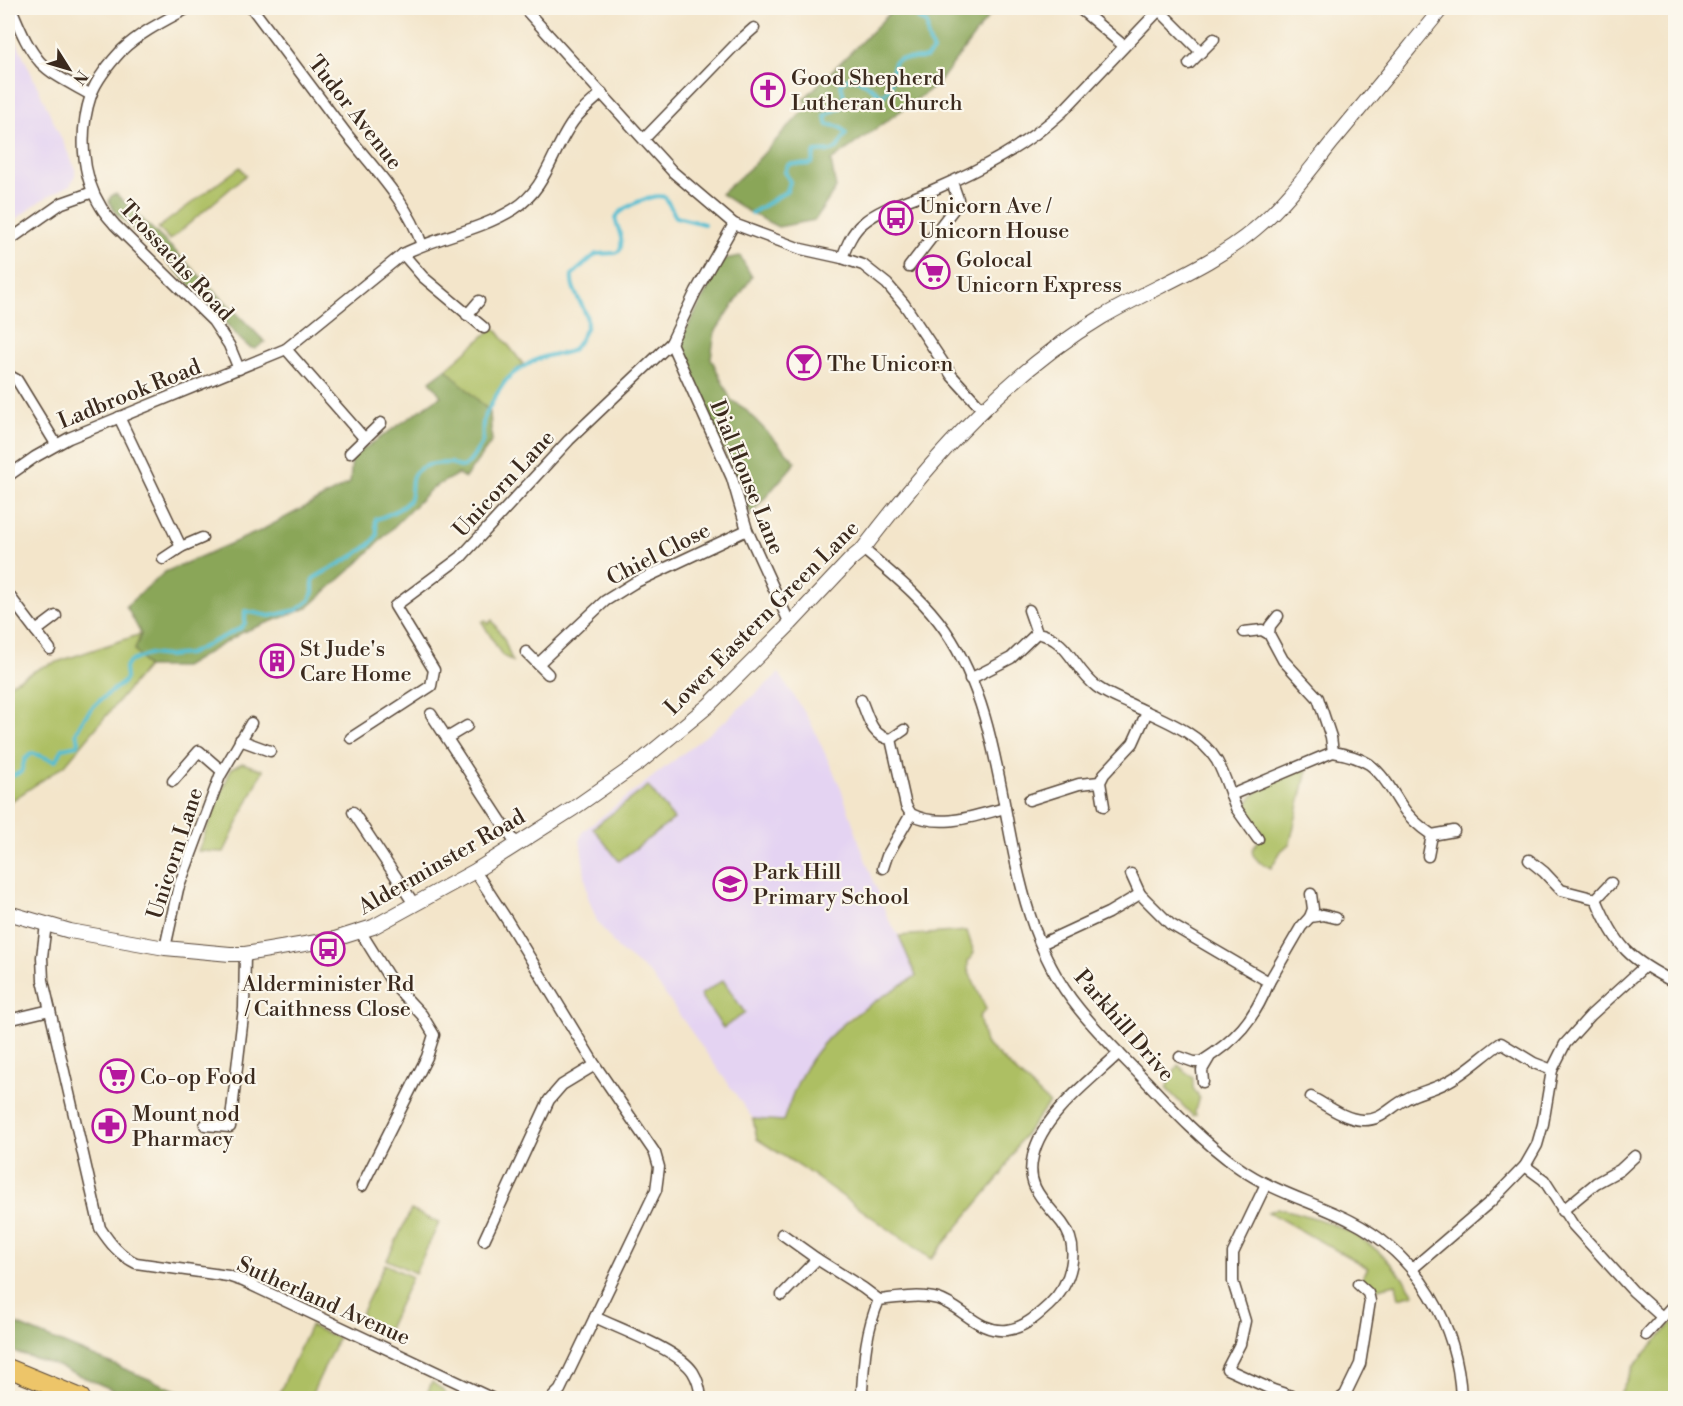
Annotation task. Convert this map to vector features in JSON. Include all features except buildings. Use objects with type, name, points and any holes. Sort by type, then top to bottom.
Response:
[{"type":"highway","points":[[8,1368],[81,1398]]},
{"type":"street","points":[[11,8],[30,48],[41,63],[91,95]]},
{"type":"street","name":"Trossachs Road","points":[[188,8],[141,35],[124,48],[98,80],[91,95],[87,114],[84,155],[93,192],[101,208],[115,225],[213,321],[229,345],[239,369]]},
{"type":"street","name":"Tudor Avenue","points":[[252,8],[390,187],[415,224],[422,245]]},
{"type":"street","points":[[524,8],[673,172],[734,224],[801,249],[842,258],[863,266],[887,284],[904,304],[952,375],[983,410],[1046,354],[1102,317],[1218,257],[1247,236],[1272,214],[1293,190],[1442,8]]},
{"type":"street","points":[[1079,8],[1124,46]]},
{"type":"street","points":[[842,258],[853,233],[864,222],[994,162],[1046,127],[1160,9],[1201,52]]},
{"type":"street","points":[[644,139],[754,28]]},
{"type":"street","points":[[1189,64],[1214,39]]},
{"type":"street","name":"Ladbrook Road","points":[[8,476],[56,444],[286,349],[403,254],[422,245],[468,231],[515,208],[543,181],[558,147],[575,119],[602,93]]},
{"type":"street","points":[[909,267],[956,206],[958,199],[952,182]]},
{"type":"street","points":[[8,241],[62,203],[93,192]]},
{"type":"street","name":"Unicorn Lane","points":[[351,738],[431,686],[434,670],[395,606],[461,557],[569,440],[671,343],[696,291],[734,224]]},
{"type":"street","points":[[403,254],[423,277],[484,328]]},
{"type":"street","points":[[467,315],[479,301]]},
{"type":"street","name":"Dial House Lane","points":[[671,343],[732,478],[747,530],[790,624]]},
{"type":"street","points":[[286,349],[364,438]]},
{"type":"street","points":[[8,375],[17,380],[56,444]]},
{"type":"street","name":"Lower Eastern Green Lane","points":[[573,808],[640,762],[708,706],[863,549],[983,410]]},
{"type":"street","points":[[119,417],[181,547]]},
{"type":"street","points":[[350,453],[381,423]]},
{"type":"street","name":"Chiel Close","points":[[538,664],[605,601],[634,583],[747,530]]},
{"type":"street","points":[[163,559],[181,547],[202,538]]},
{"type":"street","name":"Parkhill Drive","points":[[863,549],[908,587],[944,628],[970,679],[990,740],[1017,868],[1041,944],[1055,975],[1067,993],[1119,1053],[1184,1122],[1212,1147],[1238,1167],[1266,1184],[1354,1222],[1390,1247],[1412,1269],[1424,1285],[1445,1324],[1458,1366],[1461,1398]]},
{"type":"street","points":[[8,594],[50,649]]},
{"type":"street","points":[[1029,610],[1037,633]]},
{"type":"street","points":[[36,631],[56,616]]},
{"type":"street","points":[[1269,634],[1270,626],[1278,616]]},
{"type":"street","points":[[1244,632],[1262,630],[1269,634],[1283,660],[1312,689],[1318,698],[1331,737],[1333,752]]},
{"type":"street","points":[[970,679],[1011,658],[1037,633]]},
{"type":"street","points":[[1037,633],[1051,637],[1062,644],[1076,666],[1098,687],[1190,735],[1208,751],[1216,759],[1236,808],[1258,839]]},
{"type":"street","points":[[526,652],[548,674]]},
{"type":"street","points":[[861,700],[875,733],[880,737],[891,739],[904,730]]},
{"type":"street","points":[[1104,806],[1100,782],[1104,774],[1133,743],[1147,712]]},
{"type":"street","points":[[430,714],[516,844]]},
{"type":"street","name":"Unicorn Lane","points":[[165,948],[178,889],[222,771],[251,723]]},
{"type":"street","points":[[447,738],[467,726]]},
{"type":"street","points":[[891,739],[906,806],[911,814],[935,822],[956,820],[1005,808]]},
{"type":"street","points":[[240,740],[270,751]]},
{"type":"street","points":[[173,781],[199,751],[222,771]]},
{"type":"street","points":[[1232,795],[1333,752],[1350,755],[1370,765],[1384,779],[1403,808],[1420,828],[1432,835],[1454,831]]},
{"type":"street","points":[[1029,800],[1079,784],[1100,782]]},
{"type":"street","name":"Alderminster Road","points":[[8,913],[70,931],[165,948],[209,953],[245,954],[334,939],[385,922],[475,871],[573,808]]},
{"type":"street","points":[[353,812],[362,836],[414,904]]},
{"type":"street","points":[[883,868],[887,856],[911,814]]},
{"type":"street","points":[[1428,856],[1432,835]]},
{"type":"street","points":[[1529,860],[1561,890],[1596,899]]},
{"type":"street","points":[[475,871],[595,1065],[655,1153],[659,1167],[656,1190],[560,1390],[552,1398]]},
{"type":"street","points":[[1131,874],[1140,894],[1170,924],[1269,982]]},
{"type":"street","points":[[1596,899],[1611,883]]},
{"type":"street","points":[[1041,944],[1108,913],[1140,894]]},
{"type":"street","points":[[1180,1057],[1201,1062],[1242,1029],[1253,1017],[1269,982],[1301,927],[1310,917],[1313,909],[1311,894]]},
{"type":"street","points":[[1596,899],[1617,940],[1644,967],[1676,983]]},
{"type":"street","points":[[1310,917],[1323,915],[1336,918]]},
{"type":"street","name":"Sutherland Avenue","points":[[46,924],[42,957],[43,980],[100,1228],[110,1243],[125,1257],[148,1266],[206,1272],[243,1281],[491,1398]]},
{"type":"street","points":[[360,931],[393,984],[422,1015],[434,1035],[428,1057],[362,1186]]},
{"type":"street","points":[[205,1125],[230,1127],[244,1008],[245,954]]},
{"type":"street","points":[[1412,1269],[1490,1202],[1525,1166],[1537,1145],[1552,1070],[1565,1044],[1577,1028],[1644,967]]},
{"type":"street","points":[[8,1020],[50,1010]]},
{"type":"street","points":[[1311,1097],[1351,1118],[1375,1119],[1385,1115],[1405,1099],[1442,1085],[1460,1075],[1501,1043],[1527,1059],[1552,1070]]},
{"type":"street","points":[[782,1234],[879,1300],[919,1296],[938,1299],[982,1326],[1007,1330],[1023,1325],[1037,1317],[1059,1296],[1070,1275],[1072,1262],[1072,1248],[1063,1224],[1041,1200],[1031,1174],[1032,1158],[1037,1143],[1058,1112],[1119,1053]]},
{"type":"street","points":[[1203,1082],[1202,1070],[1210,1056]]},
{"type":"street","points":[[484,1240],[549,1100],[562,1085],[595,1065]]},
{"type":"street","points":[[1563,1211],[1596,1183],[1620,1170],[1635,1156]]},
{"type":"street","points":[[1525,1166],[1544,1180],[1563,1211],[1633,1291],[1662,1317]]},
{"type":"street","points":[[1266,1184],[1233,1253],[1233,1282],[1245,1321],[1240,1344],[1227,1369],[1297,1398]]},
{"type":"street","points":[[782,1294],[817,1259]]},
{"type":"street","points":[[1345,1397],[1360,1364],[1370,1301],[1368,1293],[1358,1284]]},
{"type":"street","points":[[862,1391],[865,1345],[879,1300]]},
{"type":"street","points":[[1646,1335],[1676,1302]]},
{"type":"street","points":[[595,1317],[669,1352],[684,1362],[699,1383],[701,1398]]},
{"type":"street","points":[[460,1398],[466,1387]]},
{"type":"shaded area","points":[[8,23],[75,168],[75,177],[70,185],[40,201],[8,225]]},
{"type":"shaded area","name":"Park Hill Primary School","points":[[779,673],[810,721],[840,786],[888,919],[899,936],[916,976],[849,1017],[798,1081],[783,1121],[753,1119],[652,976],[618,949],[597,921],[588,897],[580,839],[583,831],[726,720]]},
{"type":"green space","points":[[895,8],[995,8],[938,84],[831,161],[836,188],[815,220],[778,227],[721,194],[751,167],[808,106],[804,99]]},
{"type":"green space","points":[[240,167],[246,175],[170,240],[158,228]]},
{"type":"green space","points":[[116,194],[265,342],[255,349],[241,340],[186,280],[115,212],[109,202],[111,196]]},
{"type":"green space","points":[[740,256],[752,277],[715,332],[711,358],[731,400],[744,408],[796,462],[751,514],[681,355],[681,339],[724,259]]},
{"type":"green space","points":[[494,327],[523,364],[504,381],[487,409],[446,369]]},
{"type":"green space","points":[[446,369],[490,412],[492,441],[465,478],[458,474],[432,488],[358,563],[307,608],[243,632],[184,667],[147,667],[135,650],[141,634],[126,606],[165,572],[260,531],[350,483],[352,457],[441,396],[430,381]]},
{"type":"green space","points":[[485,620],[488,624],[492,620],[504,639],[512,661],[500,652],[482,622]]},
{"type":"green space","points":[[141,634],[135,650],[147,667],[65,765],[8,803],[8,685],[42,667]]},
{"type":"green space","points":[[242,763],[263,770],[224,852],[198,851],[231,769]]},
{"type":"green space","points":[[1308,766],[1290,843],[1281,851],[1271,868],[1259,862],[1253,855],[1252,850],[1263,834],[1246,806],[1264,786]]},
{"type":"green space","points":[[648,786],[674,819],[619,861],[593,828]]},
{"type":"green space","points":[[967,931],[974,953],[968,961],[968,970],[986,1009],[979,1017],[985,1043],[1049,1103],[1020,1141],[1001,1175],[931,1259],[804,1169],[757,1139],[753,1119],[783,1121],[798,1082],[821,1046],[834,1032],[864,1008],[916,976],[899,936]]},
{"type":"green space","points":[[723,980],[745,1013],[723,1028],[700,995]]},
{"type":"green space","points":[[1178,1065],[1193,1078],[1193,1088],[1199,1097],[1196,1115],[1193,1116],[1166,1088]]},
{"type":"green space","points":[[1277,1209],[1318,1219],[1361,1239],[1384,1256],[1414,1294],[1399,1298],[1396,1284],[1374,1289],[1362,1278],[1368,1268],[1268,1212]]},
{"type":"green space","points":[[411,1210],[439,1223],[415,1273],[387,1260]]},
{"type":"green space","points":[[385,1264],[412,1277],[387,1331],[359,1318]]},
{"type":"green space","points":[[8,1320],[195,1398],[132,1398],[53,1364],[8,1350]]},
{"type":"green space","points":[[1675,1320],[1675,1398],[1618,1398],[1633,1367]]},
{"type":"green space","points":[[310,1326],[338,1338],[310,1398],[277,1398]]},
{"type":"green space","points":[[432,1382],[444,1391],[447,1398],[425,1398]]},
{"type":"waterway","points":[[752,213],[787,191],[790,182],[785,172],[788,165],[812,163],[815,152],[832,151],[837,148],[846,134],[840,127],[828,125],[825,116],[842,106],[845,101],[841,84],[846,79],[857,78],[883,96],[891,86],[894,62],[899,59],[926,58],[933,51],[928,38],[927,24],[918,18],[917,8]]},
{"type":"waterway","points":[[930,8],[938,13],[943,13],[949,8]]},
{"type":"waterway","points":[[8,778],[21,772],[25,759],[32,753],[55,761],[63,748],[78,745],[76,733],[80,725],[96,704],[123,683],[126,678],[125,668],[129,662],[149,654],[167,656],[189,654],[241,628],[245,623],[245,611],[270,616],[297,610],[310,600],[313,592],[313,579],[369,545],[377,533],[376,519],[394,512],[407,503],[413,476],[420,468],[436,464],[452,463],[459,467],[468,464],[481,444],[486,415],[508,378],[532,362],[554,354],[568,352],[578,343],[587,324],[584,310],[574,289],[572,275],[596,254],[616,253],[620,250],[621,238],[615,218],[624,210],[645,199],[665,197],[676,217],[704,224]]},
{"type":"place","name":"Good Shepherd Lutheran Church","points":[[768,90]]},
{"type":"place","name":"Unicorn Ave / Unicorn House","points":[[896,218]]},
{"type":"place","name":"Golocal Unicorn Express","points":[[933,272]]},
{"type":"place","name":"The Unicorn","points":[[804,363]]},
{"type":"place","name":"St Jude's Care Home","points":[[277,661]]},
{"type":"place","name":"Park Hill Primary School","points":[[730,884]]},
{"type":"place","name":"Alderminister Rd / Caithness Close","points":[[328,949]]},
{"type":"place","name":"Co-op Food","points":[[117,1076]]},
{"type":"place","name":"Mount nod Pharmacy","points":[[109,1126]]}]
